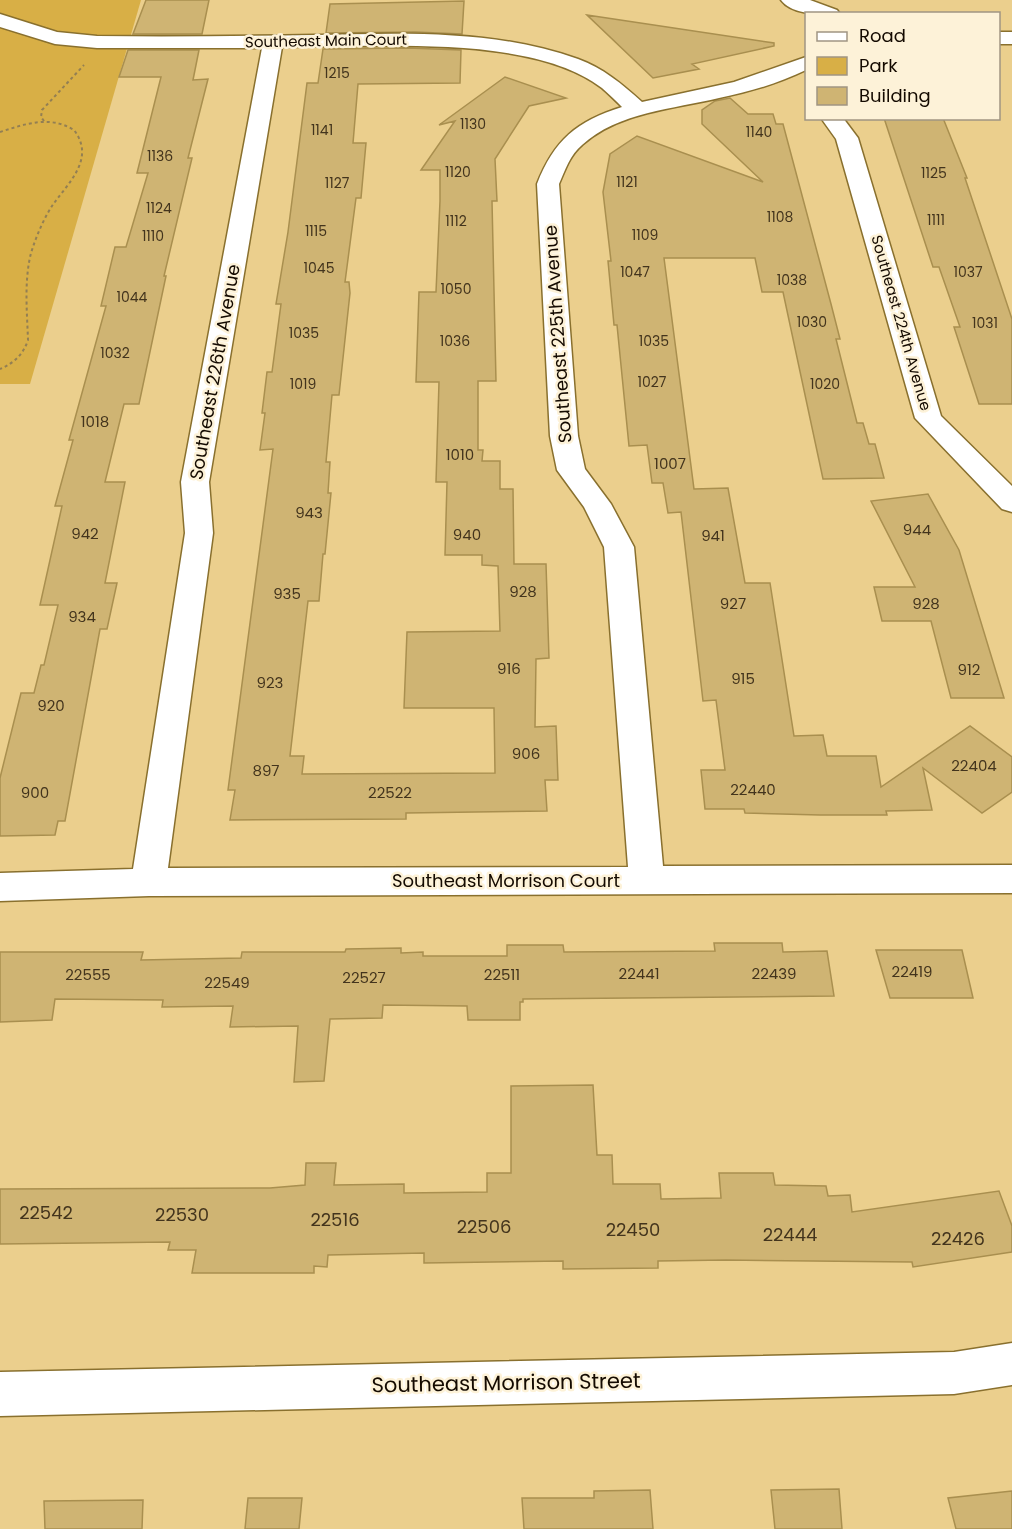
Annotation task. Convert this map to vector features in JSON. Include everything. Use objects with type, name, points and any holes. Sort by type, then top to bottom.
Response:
[{"type":"street","points":[[791,0],[824,12]]},
{"type":"street","name":"Southeast Main Court","points":[[0,20],[55,38],[97,42],[438,40],[490,45],[550,57],[572,65],[611,84],[627,96],[637,109]]},
{"type":"street","name":"Southeast 226th Avenue","points":[[148,882],[199,532],[195,482],[273,41]]},
{"type":"street","name":"Southeast 225th Avenue","points":[[647,880],[620,547],[597,504],[571,470],[564,436],[548,184],[551,168],[560,153],[573,139],[592,127],[637,109],[721,92],[778,76],[805,64]]},
{"type":"street","points":[[778,76],[797,87]]},
{"type":"street","name":"Southeast 224th Avenue","points":[[833,120],[847,138],[928,418],[946,439],[994,483],[1012,503]]},
{"type":"street","name":"Southeast Morrison Court","points":[[0,887],[148,882],[1012,879]]},
{"type":"street","name":"Southeast Morrison Street","points":[[0,1394],[954,1373],[1012,1364]]},
{"type":"path","points":[[45,122],[41,117],[42,110],[78,74],[97,42]]},
{"type":"path","points":[[0,132],[31,123],[45,122],[61,124],[75,130],[84,142],[84,153],[78,173],[48,213],[33,248],[26,276],[28,340],[25,350],[15,361],[0,369]]},
{"type":"green space","points":[[0,0],[141,0],[30,384],[0,384]]},
{"type":"building","points":[[146,0],[209,0],[202,34],[133,34]]},
{"type":"building","points":[[464,1],[462,34],[326,33],[330,4]]},
{"type":"building","points":[[587,15],[774,43],[774,46],[692,64],[699,69],[653,78]]},
{"type":"building","points":[[323,49],[461,50],[460,83],[358,84],[353,143],[366,143],[361,198],[356,198],[345,282],[349,282],[350,293],[339,395],[332,395],[326,462],[330,462],[328,493],[331,493],[325,554],[323,554],[319,601],[308,601],[290,756],[304,756],[302,774],[495,773],[494,708],[404,708],[407,632],[500,631],[498,566],[482,565],[482,555],[445,555],[447,482],[436,482],[439,382],[416,382],[419,292],[436,292],[440,201],[440,170],[421,170],[455,121],[439,125],[505,77],[566,98],[529,106],[495,159],[497,201],[492,201],[496,381],[478,381],[478,450],[483,450],[482,461],[500,461],[500,489],[513,489],[514,564],[546,564],[549,658],[536,659],[535,727],[556,726],[558,780],[545,780],[547,811],[406,813],[406,819],[230,820],[235,790],[228,790],[273,449],[260,450],[265,413],[262,413],[267,372],[272,372],[281,304],[276,304],[288,232],[307,83],[318,83]]},
{"type":"building","points":[[128,50],[199,50],[193,80],[208,79],[188,158],[192,158],[164,276],[166,276],[139,404],[124,404],[105,482],[125,482],[105,583],[117,583],[107,629],[100,629],[65,821],[58,821],[55,835],[0,836],[0,778],[21,693],[34,693],[41,665],[44,665],[58,605],[40,605],[62,506],[55,506],[73,440],[69,440],[106,306],[101,306],[115,247],[126,247],[148,173],[137,173],[161,77],[119,77]]},
{"type":"building","points":[[730,98],[748,114],[773,114],[776,124],[783,124],[840,339],[836,339],[857,423],[863,423],[869,444],[875,444],[884,478],[823,479],[783,292],[762,292],[755,258],[664,258],[694,489],[728,488],[745,583],[770,583],[794,736],[823,735],[827,756],[876,756],[881,787],[970,726],[1012,757],[1012,792],[982,813],[923,768],[932,810],[886,811],[887,815],[820,815],[745,813],[744,809],[705,809],[701,770],[725,770],[716,700],[703,701],[681,512],[668,513],[663,483],[652,483],[647,445],[629,446],[617,325],[614,325],[608,261],[611,261],[603,192],[610,154],[637,136],[763,182],[702,124],[702,110],[715,101]]},
{"type":"building","points":[[885,120],[944,120],[967,178],[965,178],[1012,319],[1012,404],[979,404],[954,327],[960,327],[939,267],[933,267]]},
{"type":"building","points":[[928,494],[959,550],[1004,698],[951,698],[931,621],[882,621],[874,587],[915,587],[871,501]]},
{"type":"building","points":[[714,943],[782,943],[783,952],[827,951],[834,996],[523,999],[523,1002],[520,1002],[520,1020],[468,1020],[467,1006],[383,1005],[382,1018],[330,1019],[324,1081],[294,1082],[298,1026],[230,1027],[233,1006],[162,1007],[163,1000],[55,999],[52,1020],[0,1022],[0,952],[143,952],[141,960],[241,958],[242,952],[345,952],[346,949],[401,948],[401,953],[423,952],[423,956],[507,956],[507,945],[563,945],[564,952],[715,951]]},
{"type":"building","points":[[876,950],[962,950],[973,998],[890,998]]},
{"type":"building","points":[[593,1085],[597,1155],[612,1155],[613,1184],[660,1184],[661,1199],[721,1198],[719,1173],[773,1173],[775,1185],[826,1186],[828,1196],[850,1195],[852,1212],[999,1191],[1012,1226],[1012,1252],[913,1267],[912,1262],[726,1260],[658,1261],[658,1268],[563,1269],[563,1261],[424,1263],[424,1253],[328,1255],[327,1267],[314,1266],[314,1273],[192,1273],[196,1250],[168,1250],[170,1242],[0,1244],[0,1189],[270,1188],[305,1185],[306,1163],[336,1163],[334,1185],[404,1184],[404,1193],[487,1192],[487,1173],[511,1173],[511,1086]]},
{"type":"building","points":[[839,1489],[842,1529],[775,1529],[771,1490]]},
{"type":"building","points":[[650,1490],[653,1529],[524,1529],[522,1498],[594,1498],[594,1491]]},
{"type":"building","points":[[1012,1491],[1012,1529],[956,1529],[948,1498]]},
{"type":"building","points":[[248,1498],[302,1498],[299,1529],[245,1529]]},
{"type":"building","points":[[143,1500],[142,1529],[45,1529],[44,1501]]}]
